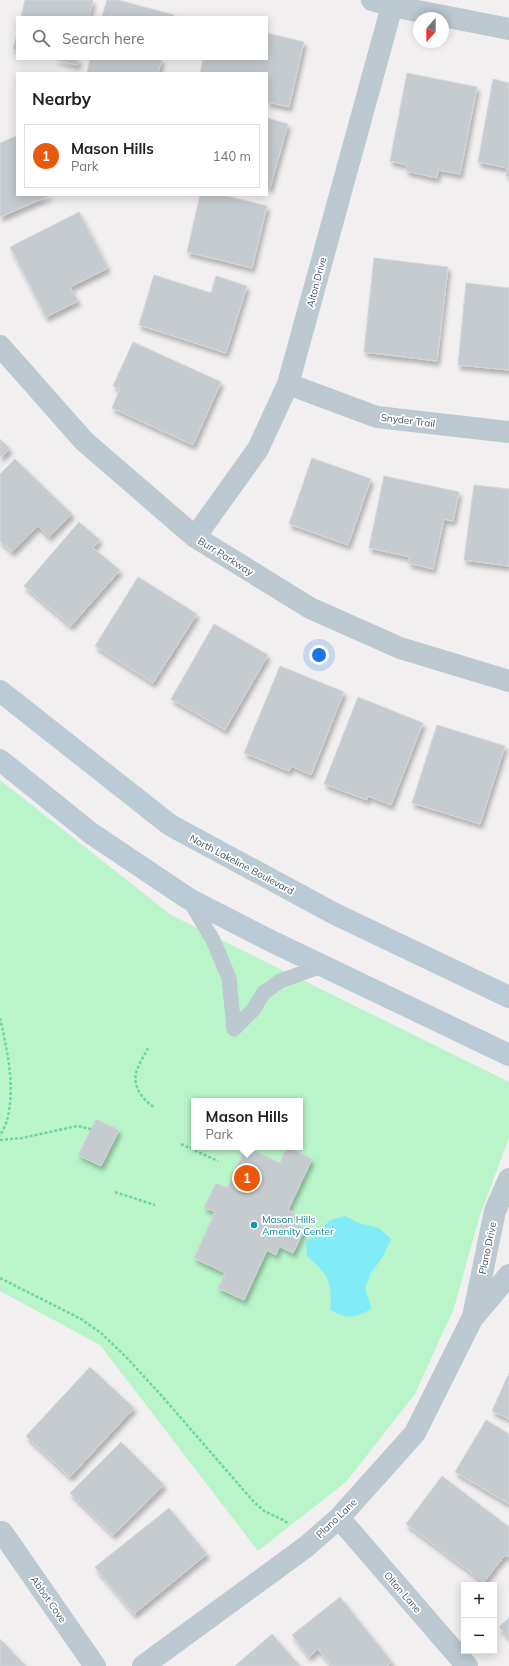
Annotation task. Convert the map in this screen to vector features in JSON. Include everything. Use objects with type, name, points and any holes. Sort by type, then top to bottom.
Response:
[{"type":"main road","name":"North Lakeline Boulevard","points":[[0,691],[170,825],[335,914],[509,997]]},
{"type":"main road","points":[[0,760],[92,834],[189,899],[322,966],[509,1055]]},
{"type":"street","points":[[382,3],[509,29]]},
{"type":"street","name":"Alton Drive","points":[[195,537],[258,449],[288,384],[382,3]]},
{"type":"street","name":"Burr Parkway","points":[[0,346],[84,441],[195,537],[310,608],[400,648],[509,681]]},
{"type":"street","name":"Snyder Trail","points":[[288,384],[377,417],[509,432]]},
{"type":"street","name":"Plano Drive","points":[[472,1320],[495,1211],[509,1179]]},
{"type":"street","points":[[472,1320],[509,1274]]},
{"type":"street","name":"Plano Lane","points":[[143,1666],[307,1546],[339,1518],[415,1433],[472,1320]]},
{"type":"street","name":"Olton Lane","points":[[339,1518],[467,1666]]},
{"type":"street","name":"Abbot Cove","points":[[2,1532],[95,1666]]},
{"type":"lane","points":[[189,899],[212,940],[229,978],[234,1029],[252,1010],[264,992],[280,981],[322,966]]},
{"type":"path","points":[[0,1018],[9,1055],[11,1094],[8,1117],[0,1136]]},
{"type":"path","points":[[148,1048],[136,1074],[136,1084],[138,1092],[148,1104],[154,1107]]},
{"type":"path","points":[[0,1140],[22,1138],[78,1126],[91,1129]]},
{"type":"path","points":[[181,1144],[191,1149]]},
{"type":"path","points":[[193,1150],[218,1162]]},
{"type":"path","points":[[115,1192],[155,1204]]},
{"type":"path","points":[[0,1278],[81,1319],[101,1333],[127,1358],[161,1395],[252,1501],[264,1511],[288,1524]]},
{"type":"green space","points":[[0,780],[171,915],[509,1082],[509,1138],[479,1218],[454,1308],[415,1394],[346,1482],[258,1551],[100,1345],[0,1291]]},
{"type":"water","points":[[345,1216],[359,1223],[379,1228],[391,1239],[382,1258],[371,1273],[365,1288],[372,1309],[351,1317],[330,1310],[331,1292],[328,1279],[320,1268],[307,1256],[306,1242],[322,1229],[330,1220]]},
{"type":"building","points":[[25,0],[93,0],[89,16],[21,16]]},
{"type":"building","points":[[107,0],[118,0],[174,15],[174,16],[102,16]]},
{"type":"building","points":[[268,33],[304,42],[289,107],[268,102],[268,72],[200,72],[203,60],[268,60]]},
{"type":"building","points":[[16,38],[16,50],[13,49]]},
{"type":"building","points":[[58,60],[79,60],[77,65]]},
{"type":"building","points":[[90,60],[162,60],[158,72],[87,72]]},
{"type":"building","points":[[407,73],[477,87],[460,174],[438,170],[437,178],[406,171],[407,165],[390,161]]},
{"type":"building","points":[[493,79],[509,83],[509,177],[506,176],[507,168],[478,162]]},
{"type":"building","points":[[268,118],[288,124],[270,188],[268,187]]},
{"type":"building","points":[[16,136],[16,196],[49,196],[0,217],[0,143]]},
{"type":"building","points":[[200,196],[226,196],[267,206],[252,268],[187,252]]},
{"type":"building","points":[[79,212],[108,268],[70,287],[78,301],[46,317],[10,247]]},
{"type":"building","points":[[374,258],[448,267],[437,361],[364,352]]},
{"type":"building","points":[[154,275],[211,293],[216,276],[247,286],[226,353],[139,325]]},
{"type":"building","points":[[466,283],[509,288],[509,370],[458,365]]},
{"type":"building","points":[[133,342],[221,382],[193,445],[112,408],[120,389],[113,386]]},
{"type":"building","points":[[0,439],[10,449],[0,458]]},
{"type":"building","points":[[312,458],[371,479],[348,545],[289,524]]},
{"type":"building","points":[[15,459],[72,514],[49,537],[38,526],[12,552],[0,541],[0,474]]},
{"type":"building","points":[[384,476],[459,492],[453,521],[444,519],[433,569],[408,563],[410,557],[369,548]]},
{"type":"building","points":[[474,485],[509,489],[509,566],[464,560]]},
{"type":"building","points":[[79,522],[100,540],[93,548],[120,570],[71,626],[24,586]]},
{"type":"building","points":[[138,577],[197,614],[153,683],[95,646]]},
{"type":"building","points":[[214,624],[268,655],[225,730],[171,699]]},
{"type":"building","points":[[280,666],[344,692],[311,775],[291,766],[289,771],[244,753]]},
{"type":"building","points":[[358,697],[423,723],[391,805],[368,796],[367,800],[324,784]]},
{"type":"building","points":[[437,725],[505,746],[480,824],[412,803]]},
{"type":"building","points":[[96,1119],[119,1130],[101,1166],[78,1155]]},
{"type":"building","name":"Mason Hills Amenity Center","points":[[245,1150],[252,1150],[280,1163],[286,1150],[293,1150],[312,1159],[288,1210],[295,1213],[291,1222],[305,1228],[293,1253],[279,1246],[276,1255],[267,1250],[244,1300],[218,1288],[225,1273],[194,1258],[215,1212],[204,1207],[216,1183],[227,1188]]},
{"type":"building","points":[[90,1367],[134,1408],[70,1477],[26,1436]]},
{"type":"building","points":[[509,1373],[509,1419],[492,1411]]},
{"type":"building","points":[[486,1420],[509,1434],[509,1504],[455,1472]]},
{"type":"building","points":[[121,1442],[164,1485],[113,1535],[70,1493]]},
{"type":"building","points":[[442,1476],[509,1527],[509,1556],[508,1557],[505,1555],[484,1582],[406,1524]]},
{"type":"building","points":[[169,1508],[207,1554],[134,1614],[95,1567]]},
{"type":"building","points":[[340,1597],[392,1662],[387,1666],[332,1666],[318,1649],[309,1657],[292,1635]]},
{"type":"building","points":[[509,1618],[509,1638],[499,1627]]},
{"type":"building","points":[[272,1634],[300,1666],[235,1666]]},
{"type":"building","points":[[0,1639],[26,1666],[0,1666]]},
{"type":"place","name":"Mason Hills","points":[[247,1178]]},
{"type":"place","name":"Mason Hills Amenity Center","points":[[254,1225]]}]
